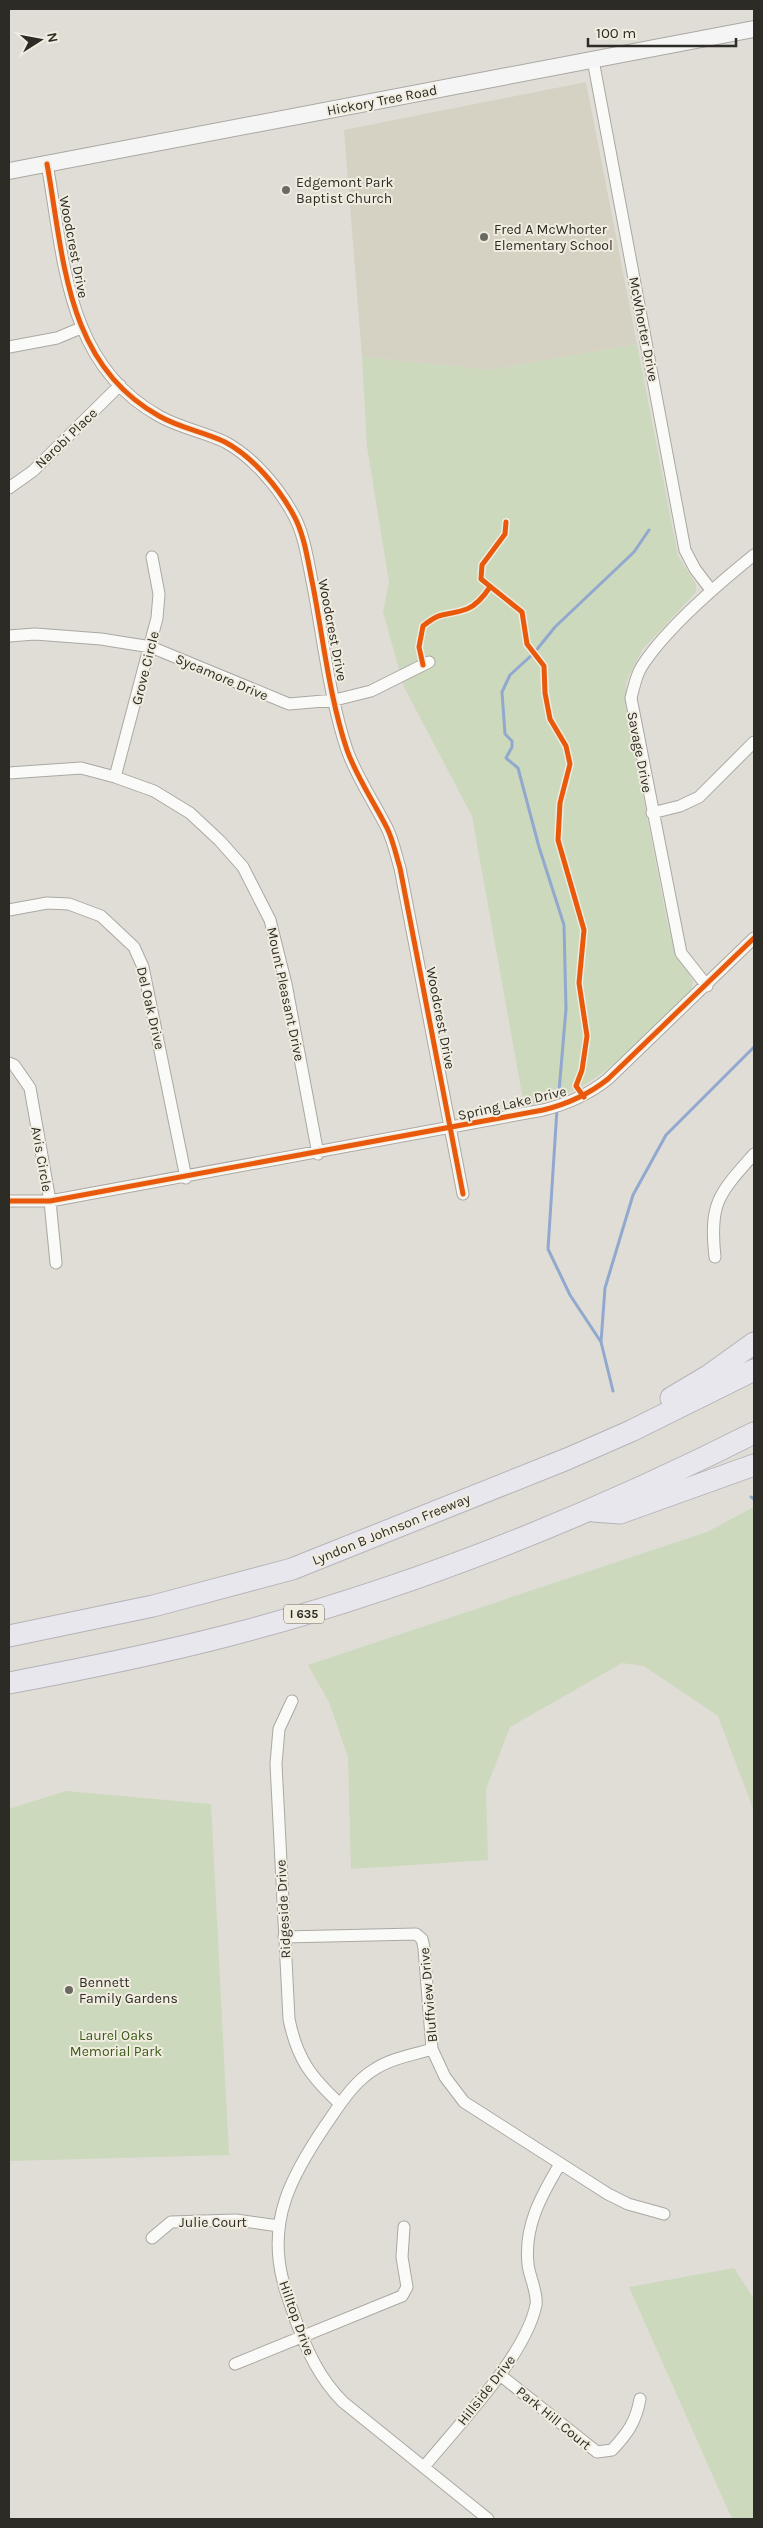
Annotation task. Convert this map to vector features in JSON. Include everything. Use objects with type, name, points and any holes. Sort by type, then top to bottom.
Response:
[{"type":"highway","points":[[468,1499],[626,1423],[708,1376],[754,1343]]},
{"type":"highway","name":"Lyndon B Johnson Freeway","points":[[9,1636],[153,1606],[292,1569],[632,1431],[754,1370]]},
{"type":"highway","name":"I 635","points":[[9,1683],[162,1652],[303,1614],[442,1569],[589,1511],[754,1433]]},
{"type":"highway","points":[[589,1511],[620,1513],[754,1465]]},
{"type":"street","name":"Hickory Tree Road","points":[[9,171],[754,29]]},
{"type":"street","name":"McWhorter Drive","points":[[593,60],[686,550],[695,569],[711,590]]},
{"type":"street","name":"Woodcrest Drive","points":[[47,164],[73,304],[81,328],[99,362],[138,403],[158,416],[178,426],[225,442],[270,480],[294,516],[306,552],[335,700],[347,750],[388,829],[400,868],[463,1194]]},
{"type":"street","points":[[9,347],[57,338],[81,328]]},
{"type":"street","name":"Narobi Place","points":[[9,488],[33,471],[120,385]]},
{"type":"street","name":"Savage Drive","points":[[707,986],[681,953],[632,708],[635,682],[641,666],[660,643],[711,590],[754,554]]},
{"type":"street","name":"Grove Circle","points":[[115,777],[151,647],[159,594],[152,557]]},
{"type":"street","name":"Sycamore Drive","points":[[9,636],[35,634],[101,639],[151,647],[289,704],[335,700],[371,691],[429,662]]},
{"type":"street","points":[[652,813],[680,806],[699,797],[754,742]]},
{"type":"street","name":"Mount Pleasant Drive","points":[[9,773],[22,770],[81,768],[115,777],[154,791],[190,813],[220,841],[243,868],[270,920],[286,984],[318,1154]]},
{"type":"street","name":"Del Oak Drive","points":[[9,910],[47,903],[69,904],[101,916],[134,947],[143,967],[186,1178]]},
{"type":"street","name":"Spring Lake Drive","points":[[9,1201],[50,1201],[186,1178],[543,1110],[574,1101],[584,1097],[608,1079],[707,986],[754,938]]},
{"type":"street","name":"Avis Circle","points":[[9,1062],[14,1065],[30,1088],[50,1201],[56,1263]]},
{"type":"street","points":[[715,1257],[713,1217],[722,1191],[754,1154]]},
{"type":"street","name":"Ridgeside Drive","points":[[292,1701],[279,1729],[276,1764],[289,2020],[293,2040],[303,2064],[317,2083],[340,2104]]},
{"type":"street","name":"Bluffview Drive","points":[[284,1937],[416,1934],[422,1939],[424,1948],[432,2049],[444,2077],[464,2102],[560,2164],[628,2204],[664,2214]]},
{"type":"street","name":"Hilltop Drive","points":[[432,2049],[374,2069],[355,2085],[340,2104],[300,2163],[289,2185],[279,2226],[278,2253],[282,2281],[302,2337],[327,2386],[343,2402],[488,2519]]},
{"type":"street","name":"Hillside Drive","points":[[424,2467],[511,2360],[536,2303],[528,2263],[529,2229],[538,2202],[560,2164]]},
{"type":"street","name":"Julie Court","points":[[152,2238],[171,2222],[236,2220],[279,2226]]},
{"type":"street","points":[[234,2364],[402,2296],[407,2288],[402,2257],[404,2227]]},
{"type":"street","name":"Park Hill Court","points":[[500,2374],[597,2452],[612,2450],[630,2430],[637,2416],[640,2400]]},
{"type":"shaded area","name":"Fred A McWhorter Elementary School","points":[[586,82],[637,344],[490,370],[362,357],[344,130]]},
{"type":"green space","points":[[637,344],[678,556],[696,584],[696,592],[642,650],[626,682],[626,707],[667,921],[675,951],[693,981],[691,990],[636,1045],[595,1078],[573,1091],[549,1100],[524,1105],[472,816],[404,687],[383,612],[389,582],[367,446],[362,357],[490,370]]},
{"type":"green space","points":[[754,1507],[754,1811],[718,1716],[644,1666],[622,1663],[510,1727],[486,1789],[488,1860],[351,1869],[348,1757],[329,1702],[308,1665],[707,1532]]},
{"type":"green space","name":"Laurel Oaks Memorial Park","points":[[66,1791],[211,1804],[229,2155],[9,2161],[9,1809]]},
{"type":"green space","points":[[734,2268],[754,2299],[754,2519],[732,2519],[629,2287]]},
{"type":"waterway","points":[[558,1103],[566,1009],[564,925],[539,847],[518,768],[506,758],[512,747],[512,741],[505,734],[502,692],[510,675],[534,653],[555,627],[634,552],[649,530]]},
{"type":"waterway","points":[[613,1391],[601,1342],[605,1288],[633,1195],[666,1135],[754,1047]]},
{"type":"waterway","points":[[557,1109],[548,1249],[570,1295],[601,1342]]},
{"type":"cycle path","points":[[47,164],[58,235],[74,305],[87,338],[104,368],[128,394],[159,416],[175,424],[209,435],[235,448],[255,464],[272,483],[297,522],[308,559],[331,690],[341,731],[356,770],[389,833],[400,868],[463,1194]]},
{"type":"cycle path","points":[[506,522],[505,534],[482,565],[481,579],[522,612],[527,644],[544,666],[545,693],[550,719],[566,746],[570,764],[560,803],[558,840],[584,930],[579,983],[587,1036],[582,1070],[576,1086],[584,1097]]},
{"type":"cycle path","points":[[423,665],[419,647],[423,626],[441,615],[471,607],[480,600],[490,587]]},
{"type":"cycle path","points":[[9,1201],[50,1201],[543,1110],[561,1105],[585,1094],[608,1079],[754,938]]},
{"type":"place","name":"Edgemont Park Baptist Church","points":[[286,190]]},
{"type":"place","name":"Fred A McWhorter Elementary School","points":[[484,237]]},
{"type":"place","name":"Bennett Family Gardens","points":[[69,1990]]}]
